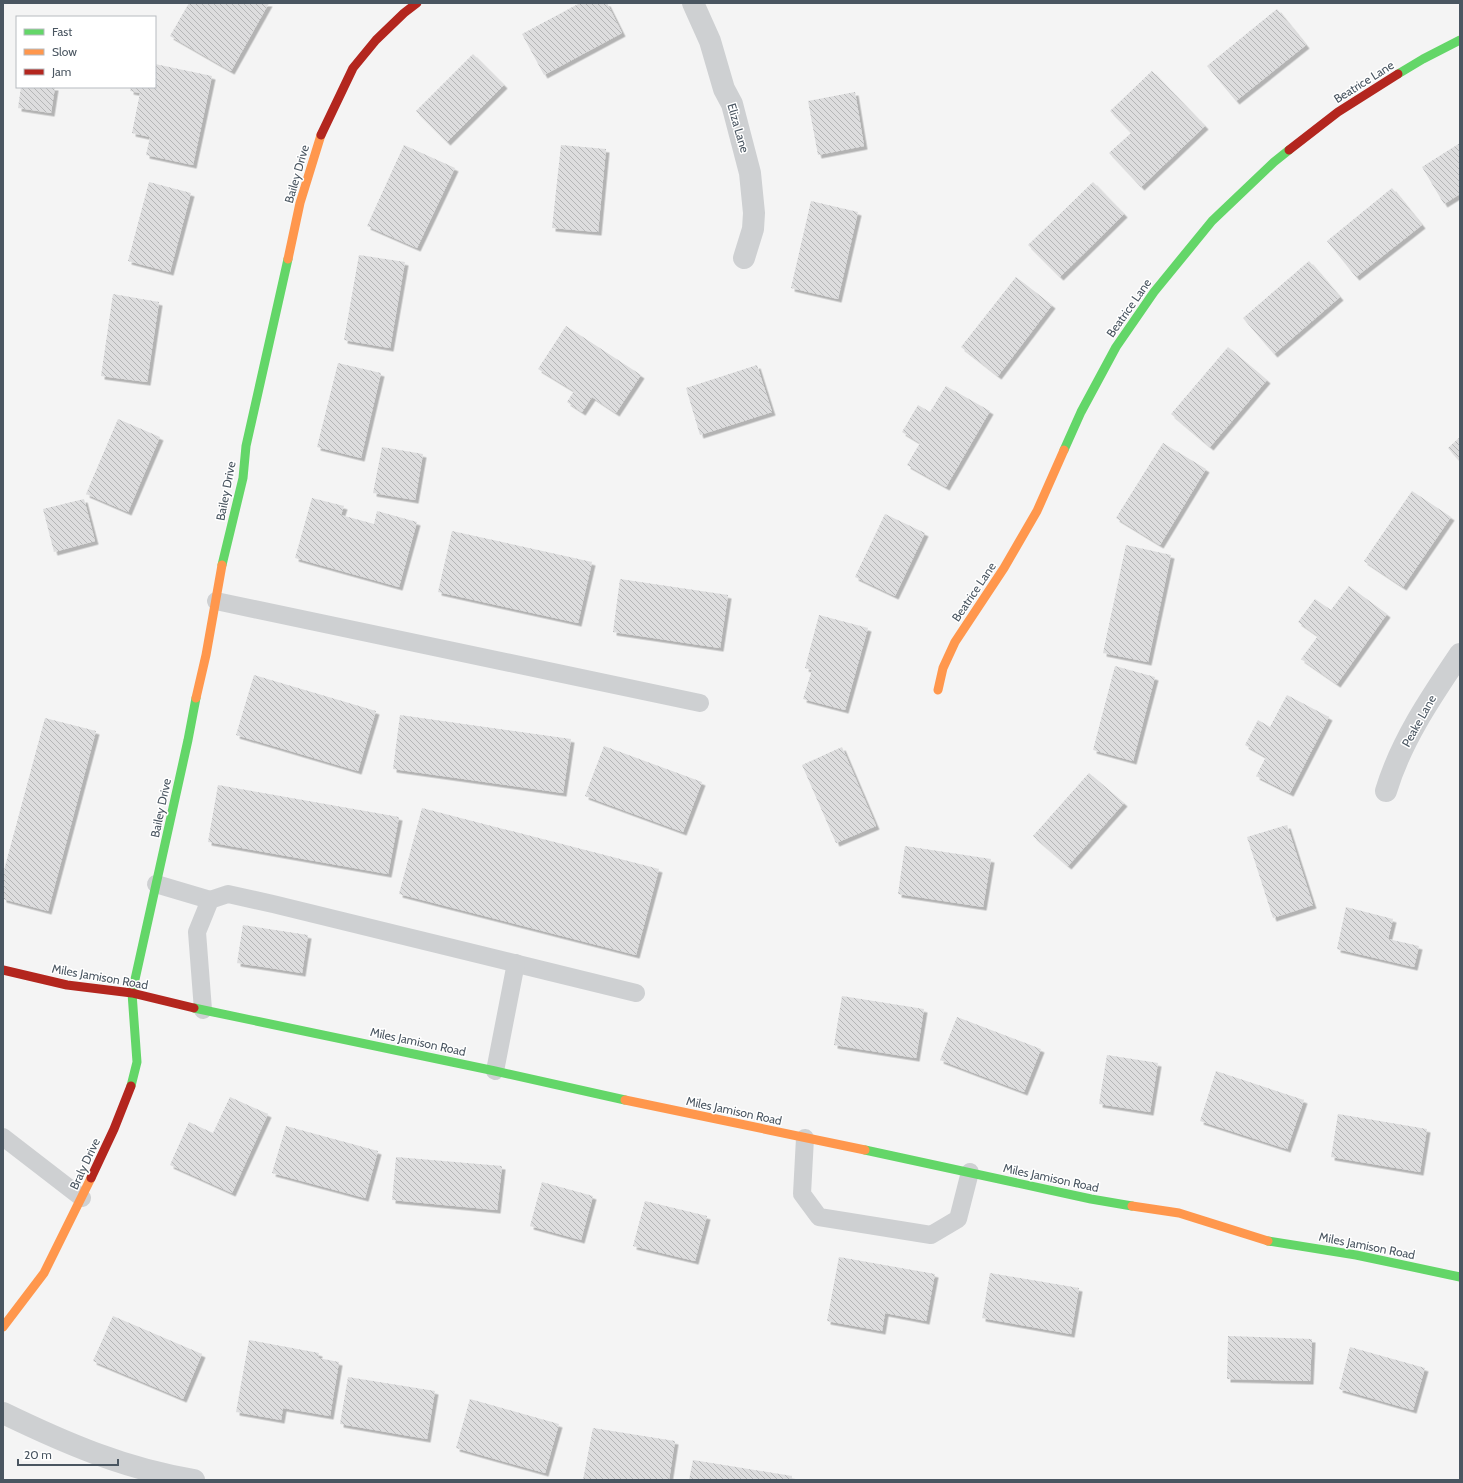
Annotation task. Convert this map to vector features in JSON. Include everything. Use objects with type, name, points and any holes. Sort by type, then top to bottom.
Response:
[{"type":"street","name":"Bailey Drive","points":[[132,993],[188,740],[198,685],[206,655],[221,570],[243,478],[246,446],[300,203],[322,133],[353,68],[376,40],[404,13],[417,3]]},
{"type":"street","name":"Eliza Lane","points":[[693,3],[710,41],[724,88],[732,104],[750,173],[754,229],[744,258]]},
{"type":"street","name":"Beatrice Lane","points":[[938,690],[942,668],[954,642],[1004,568],[1030,524],[1081,412],[1116,347],[1154,292],[1212,221],[1274,162],[1338,112],[1424,59],[1460,40]]},
{"type":"street","name":"Peake Lane","points":[[1386,791],[1392,770],[1427,704],[1460,654]]},
{"type":"street","name":"Miles Jamison Road","points":[[3,970],[67,985],[132,993],[203,1010],[1092,1199],[1179,1213],[1264,1240],[1356,1255],[1460,1277]]},
{"type":"street","name":"Braly Drive","points":[[3,1327],[44,1273],[82,1198],[114,1129],[131,1085],[137,1062],[132,993]]},
{"type":"street","points":[[3,1413],[57,1439],[115,1461],[194,1480]]},
{"type":"lane","points":[[216,601],[700,703]]},
{"type":"lane","points":[[156,884],[210,900],[228,894],[273,904],[636,993]]},
{"type":"lane","points":[[203,1010],[197,932],[210,900]]},
{"type":"lane","points":[[495,1071],[516,963]]},
{"type":"lane","points":[[3,1137],[82,1198]]},
{"type":"lane","points":[[805,1138],[802,1194],[819,1217],[931,1235],[958,1219],[970,1172]]},
{"type":"building","points":[[189,3],[269,3],[231,71],[170,36]]},
{"type":"building","points":[[580,3],[607,3],[622,33],[544,75],[522,34]]},
{"type":"building","points":[[1277,9],[1306,45],[1236,101],[1207,66]]},
{"type":"building","points":[[473,54],[504,85],[447,142],[416,111]]},
{"type":"building","points":[[156,64],[212,76],[193,165],[146,155],[150,137],[132,133],[140,93],[130,91],[131,88],[156,88]]},
{"type":"building","points":[[1152,71],[1205,126],[1141,187],[1109,153],[1131,133],[1110,111]]},
{"type":"building","points":[[21,88],[55,88],[51,113],[18,108]]},
{"type":"building","points":[[855,92],[864,146],[818,155],[808,101]]},
{"type":"building","points":[[1460,143],[1460,194],[1444,204],[1422,167]]},
{"type":"building","points":[[404,145],[455,168],[417,248],[367,226]]},
{"type":"building","points":[[561,145],[606,149],[598,232],[552,228]]},
{"type":"building","points":[[149,182],[191,193],[170,272],[128,261]]},
{"type":"building","points":[[1093,182],[1124,214],[1060,277],[1028,245]]},
{"type":"building","points":[[1392,188],[1422,225],[1356,277],[1327,241]]},
{"type":"building","points":[[811,201],[858,212],[838,299],[791,288]]},
{"type":"building","points":[[359,255],[405,262],[390,348],[344,340]]},
{"type":"building","points":[[1309,261],[1340,297],[1274,354],[1243,318]]},
{"type":"building","points":[[1016,277],[1052,305],[998,376],[961,347]]},
{"type":"building","points":[[113,294],[159,302],[147,382],[101,376]]},
{"type":"building","points":[[566,326],[641,375],[616,413],[592,397],[582,412],[567,402],[574,391],[538,369]]},
{"type":"building","points":[[1228,347],[1267,380],[1210,447],[1171,414]]},
{"type":"building","points":[[338,363],[381,373],[361,458],[317,447]]},
{"type":"building","points":[[757,365],[772,412],[700,435],[686,388]]},
{"type":"building","points":[[946,386],[990,411],[946,487],[907,465],[920,443],[902,432],[918,405],[930,412]]},
{"type":"building","points":[[118,419],[160,437],[128,512],[86,494]]},
{"type":"building","points":[[1460,437],[1460,462],[1448,448]]},
{"type":"building","points":[[1163,443],[1206,469],[1160,545],[1116,518]]},
{"type":"building","points":[[382,447],[423,454],[415,500],[373,493]]},
{"type":"building","points":[[1412,491],[1451,517],[1403,587],[1364,561]]},
{"type":"building","points":[[312,498],[344,506],[341,515],[374,524],[377,511],[417,522],[399,587],[295,558]]},
{"type":"building","points":[[84,499],[95,541],[54,552],[43,509]]},
{"type":"building","points":[[885,514],[925,533],[895,596],[855,577]]},
{"type":"building","points":[[452,531],[592,562],[578,623],[438,592]]},
{"type":"building","points":[[1126,545],[1171,555],[1148,662],[1103,653]]},
{"type":"building","points":[[620,579],[728,595],[720,648],[613,632]]},
{"type":"building","points":[[1349,586],[1387,614],[1337,684],[1301,659],[1318,636],[1298,622],[1315,599],[1331,610]]},
{"type":"building","points":[[819,615],[868,628],[845,710],[803,699],[812,670],[805,668]]},
{"type":"building","points":[[1115,666],[1155,677],[1133,761],[1093,750]]},
{"type":"building","points":[[254,675],[376,711],[358,771],[236,735]]},
{"type":"building","points":[[1287,695],[1329,717],[1290,793],[1256,776],[1266,757],[1245,745],[1258,720],[1270,727]]},
{"type":"building","points":[[400,715],[571,739],[563,793],[393,769]]},
{"type":"building","points":[[45,718],[96,731],[48,911],[3,899],[3,874]]},
{"type":"building","points":[[604,746],[702,782],[683,832],[585,796]]},
{"type":"building","points":[[842,747],[876,826],[836,843],[802,765]]},
{"type":"building","points":[[1089,773],[1124,803],[1068,866],[1033,836]]},
{"type":"building","points":[[218,785],[399,817],[388,874],[208,842]]},
{"type":"building","points":[[422,808],[659,869],[636,955],[399,894]]},
{"type":"building","points":[[1287,825],[1313,905],[1273,918],[1247,837]]},
{"type":"building","points":[[905,846],[991,859],[983,907],[898,894]]},
{"type":"building","points":[[1346,907],[1393,919],[1388,939],[1419,946],[1414,967],[1337,949]]},
{"type":"building","points":[[243,925],[308,935],[302,973],[237,963]]},
{"type":"building","points":[[842,996],[924,1009],[916,1058],[834,1045]]},
{"type":"building","points":[[957,1017],[1041,1049],[1024,1092],[940,1060]]},
{"type":"building","points":[[1107,1055],[1158,1063],[1150,1112],[1099,1104]]},
{"type":"building","points":[[1216,1071],[1304,1100],[1287,1149],[1200,1121]]},
{"type":"building","points":[[230,1097],[268,1114],[232,1193],[170,1165],[189,1122],[213,1133]]},
{"type":"building","points":[[1338,1114],[1427,1129],[1420,1172],[1331,1157]]},
{"type":"building","points":[[286,1126],[378,1151],[365,1198],[272,1173]]},
{"type":"building","points":[[396,1157],[502,1166],[497,1210],[392,1200]]},
{"type":"building","points":[[542,1182],[593,1196],[581,1240],[530,1226]]},
{"type":"building","points":[[645,1201],[707,1216],[695,1261],[633,1246]]},
{"type":"building","points":[[839,1257],[935,1274],[926,1321],[885,1313],[882,1331],[827,1321]]},
{"type":"building","points":[[990,1273],[1079,1288],[1071,1334],[982,1318]]},
{"type":"building","points":[[113,1316],[202,1354],[183,1399],[93,1361]]},
{"type":"building","points":[[1228,1336],[1312,1339],[1310,1381],[1227,1379]]},
{"type":"building","points":[[249,1340],[319,1353],[318,1358],[339,1362],[330,1416],[283,1408],[281,1420],[236,1412]]},
{"type":"building","points":[[1350,1347],[1425,1368],[1413,1410],[1339,1389]]},
{"type":"building","points":[[348,1377],[435,1391],[427,1439],[340,1424]]},
{"type":"building","points":[[470,1399],[559,1424],[545,1473],[456,1448]]},
{"type":"building","points":[[593,1428],[675,1441],[669,1480],[583,1480]]},
{"type":"building","points":[[693,1460],[792,1476],[792,1480],[689,1480]]},
{"type":"traffic: fast","points":[[1398,74],[1460,40]]},
{"type":"traffic: fast","points":[[1064,450],[1081,412],[1116,347],[1154,292],[1212,221],[1274,162],[1289,150]]},
{"type":"traffic: fast","points":[[222,565],[243,478],[246,446],[288,259]]},
{"type":"traffic: fast","points":[[131,1086],[137,1062],[132,993],[196,698]]},
{"type":"traffic: fast","points":[[194,1008],[495,1071],[625,1100]]},
{"type":"traffic: fast","points":[[865,1150],[1091,1199],[1132,1206]]},
{"type":"traffic: fast","points":[[1268,1241],[1356,1255],[1460,1277]]},
{"type":"traffic: slow","points":[[288,259],[300,203],[321,135]]},
{"type":"traffic: slow","points":[[938,690],[943,668],[955,642],[1004,568],[1037,511],[1064,450]]},
{"type":"traffic: slow","points":[[196,698],[206,655],[222,565]]},
{"type":"traffic: slow","points":[[625,1100],[865,1150]]},
{"type":"traffic: slow","points":[[3,1327],[44,1273],[91,1178]]},
{"type":"traffic: slow","points":[[1132,1206],[1179,1213],[1268,1241]]},
{"type":"traffic: jam","points":[[321,135],[353,68],[376,40],[404,13],[417,3]]},
{"type":"traffic: jam","points":[[1289,150],[1338,112],[1398,74]]},
{"type":"traffic: jam","points":[[3,970],[67,985],[132,993],[194,1008]]},
{"type":"traffic: jam","points":[[91,1178],[114,1129],[131,1086]]}]
